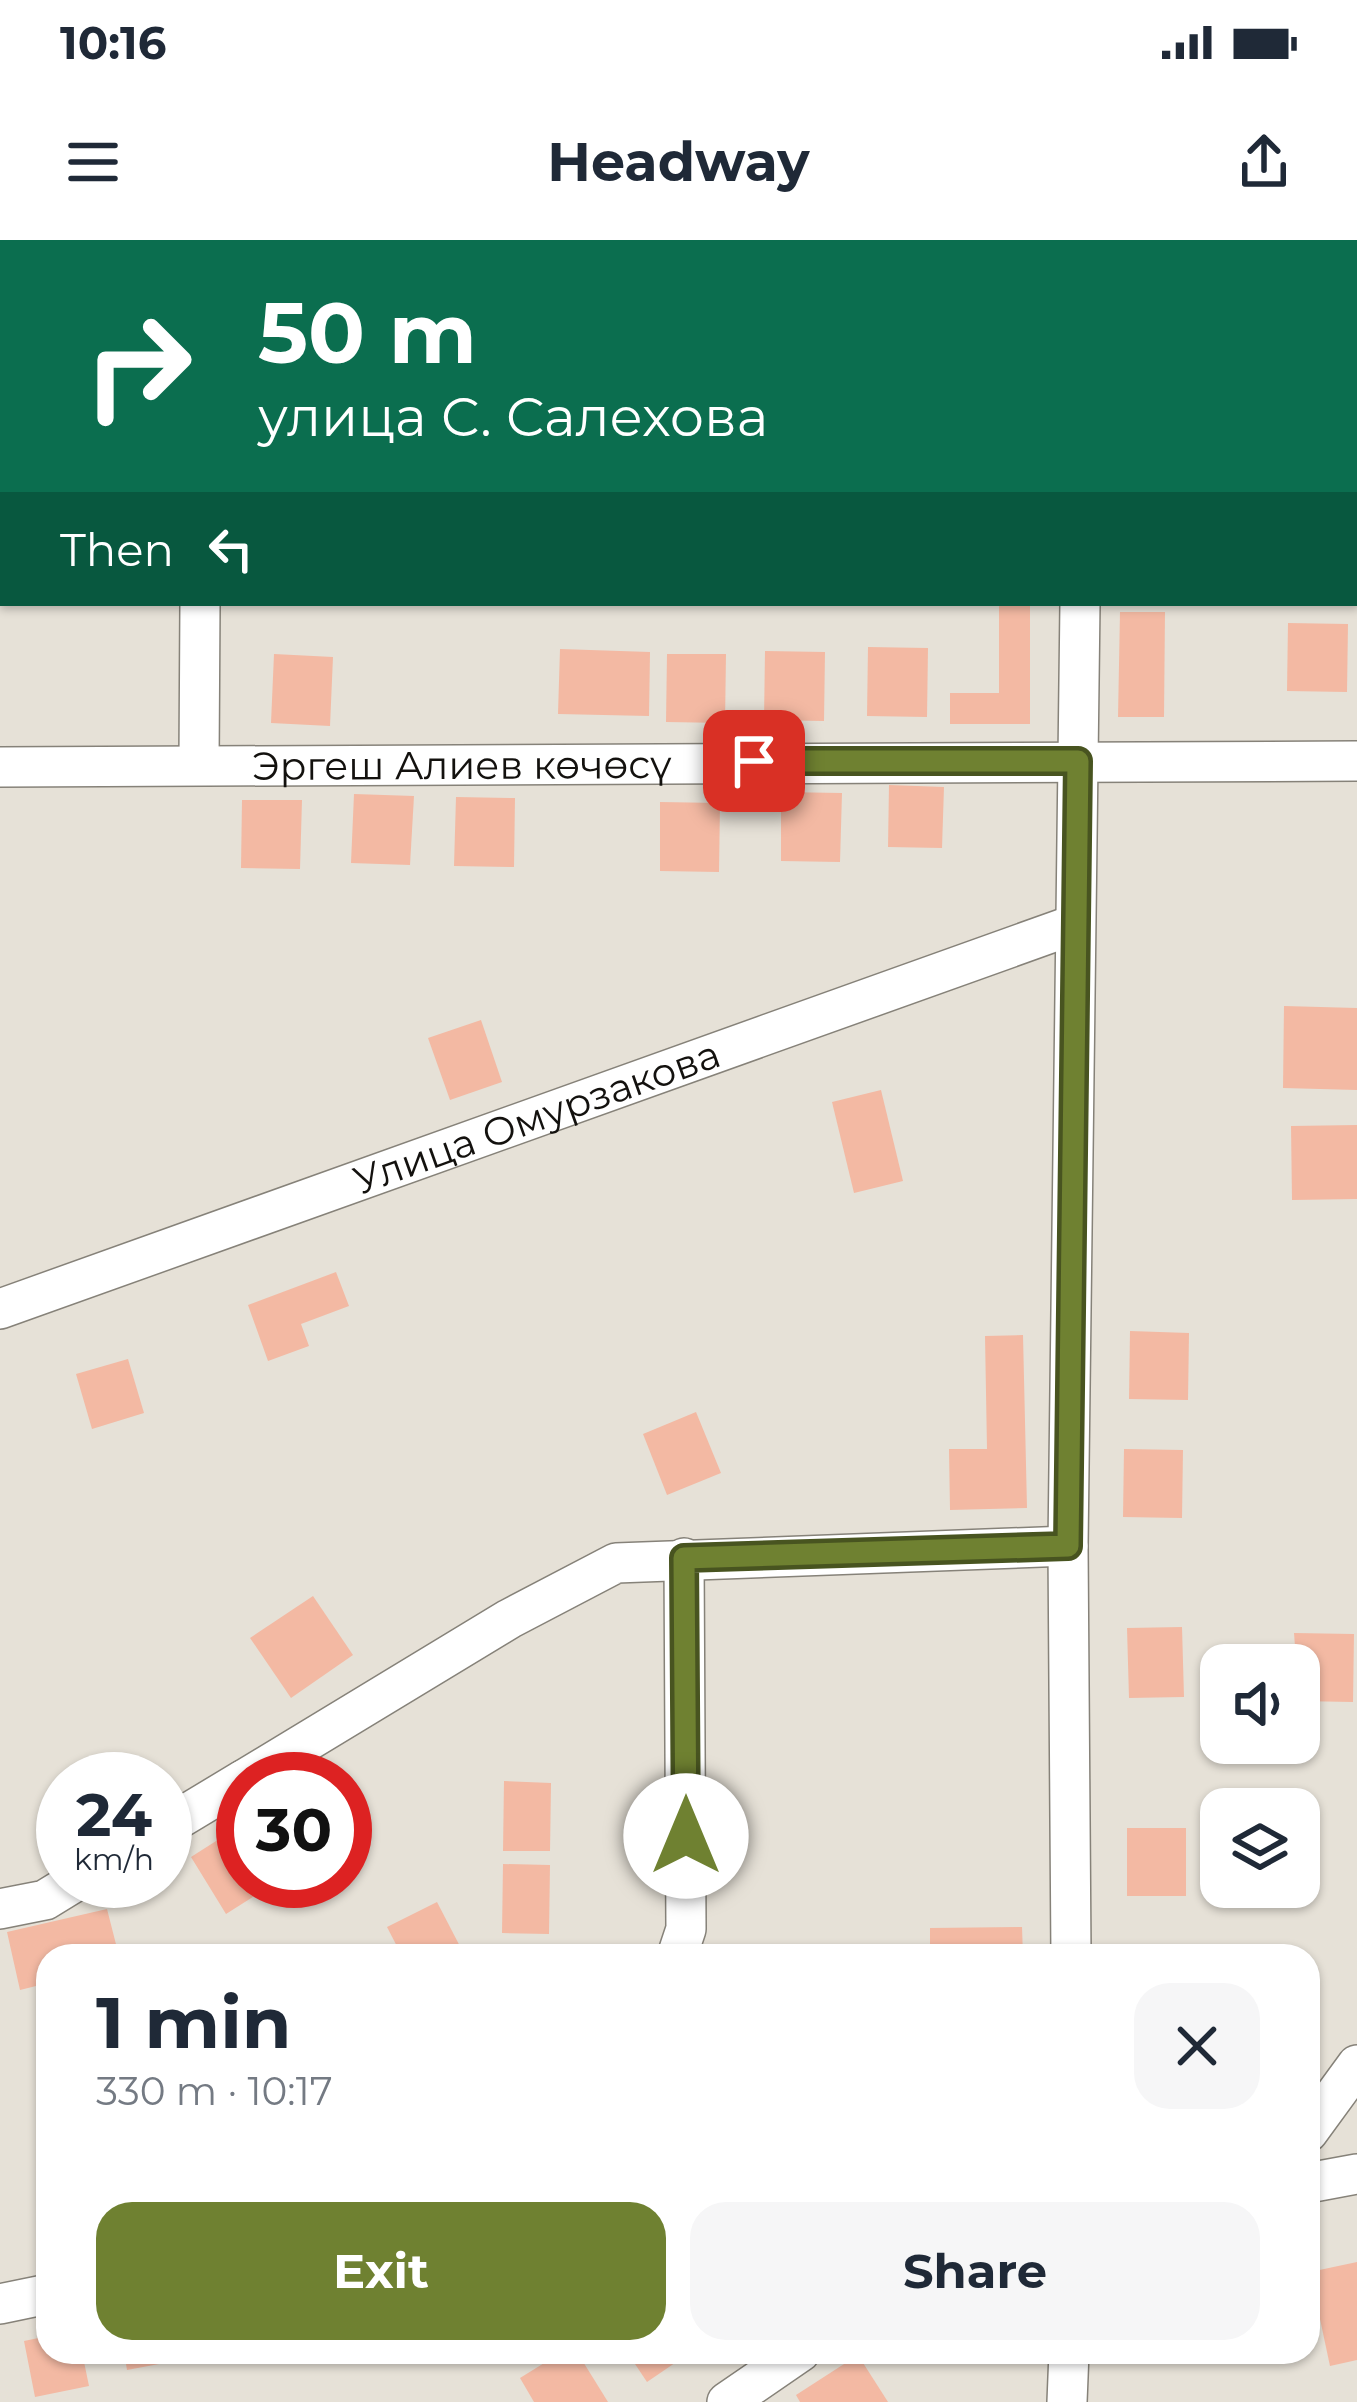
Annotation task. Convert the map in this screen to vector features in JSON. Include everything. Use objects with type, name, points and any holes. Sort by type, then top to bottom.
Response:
[{"type":"street","points":[[199,762],[200,606]]},
{"type":"street","points":[[1071,1944],[1068,1546],[1080,606]]},
{"type":"street","name":"Эргеш Алиев көчөсү","points":[[0,767],[199,762],[1357,761]]},
{"type":"street","name":"Улица Омурзакова","points":[[0,1309],[1073,925]]},
{"type":"street","points":[[289,1752],[509,1619],[616,1563],[1068,1546]]},
{"type":"street","points":[[680,1944],[686,1929],[684,1558]]},
{"type":"street","points":[[0,1909],[36,1902]]},
{"type":"street","points":[[1320,2116],[1357,2066]]},
{"type":"street","points":[[1320,2181],[1357,2174]]},
{"type":"street","points":[[0,2304],[36,2296]]},
{"type":"street","points":[[727,2402],[782,2364]]},
{"type":"street","points":[[1067,2402],[1069,2364]]},
{"type":"building","points":[[999,606],[1030,606],[1030,724],[950,724],[950,693],[999,693]]},
{"type":"building","points":[[1120,612],[1165,612],[1164,717],[1118,717]]},
{"type":"building","points":[[1288,623],[1348,624],[1347,692],[1287,691]]},
{"type":"building","points":[[868,647],[928,648],[927,717],[867,716]]},
{"type":"building","points":[[560,649],[650,652],[649,716],[558,714]]},
{"type":"building","points":[[765,651],[825,652],[824,721],[764,720]]},
{"type":"building","points":[[274,654],[333,657],[330,726],[271,723]]},
{"type":"building","points":[[667,654],[726,654],[725,723],[666,722]]},
{"type":"building","points":[[889,785],[944,787],[942,848],[888,847]]},
{"type":"building","points":[[781,792],[842,793],[840,862],[781,861]]},
{"type":"building","points":[[354,794],[414,796],[410,865],[351,863]]},
{"type":"building","points":[[456,797],[515,798],[514,867],[454,866]]},
{"type":"building","points":[[242,800],[302,800],[300,869],[241,868]]},
{"type":"building","points":[[660,802],[720,803],[719,872],[660,871]]},
{"type":"building","points":[[1284,1006],[1357,1008],[1357,1090],[1283,1088]]},
{"type":"building","points":[[481,1020],[502,1082],[450,1100],[428,1038]]},
{"type":"building","points":[[881,1090],[903,1181],[854,1193],[832,1102]]},
{"type":"building","points":[[1357,1125],[1357,1199],[1292,1200],[1291,1126]]},
{"type":"building","points":[[336,1272],[349,1306],[301,1324],[309,1346],[268,1361],[248,1305]]},
{"type":"building","points":[[1130,1331],[1189,1333],[1188,1400],[1129,1399]]},
{"type":"building","points":[[1023,1335],[1027,1508],[950,1510],[949,1449],[987,1449],[985,1336]]},
{"type":"building","points":[[128,1359],[144,1413],[92,1429],[76,1374]]},
{"type":"building","points":[[696,1412],[721,1473],[667,1495],[643,1434]]},
{"type":"building","points":[[1124,1449],[1183,1450],[1182,1518],[1123,1517]]},
{"type":"building","points":[[313,1596],[353,1655],[291,1698],[250,1638]]},
{"type":"building","points":[[1182,1627],[1184,1697],[1129,1698],[1127,1628]]},
{"type":"building","points":[[1294,1633],[1354,1634],[1353,1702],[1320,1701],[1320,1644],[1295,1644]]},
{"type":"building","points":[[504,1781],[551,1783],[550,1851],[503,1851]]},
{"type":"building","points":[[1127,1828],[1186,1828],[1186,1896],[1127,1896]]},
{"type":"building","points":[[216,1841],[216,1898],[192,1859]]},
{"type":"building","points":[[503,1864],[550,1865],[549,1934],[502,1933]]},
{"type":"building","points":[[437,1902],[459,1944],[396,1944],[387,1927]]},
{"type":"building","points":[[107,1909],[116,1944],[36,1944],[36,1986],[20,1990],[7,1932]]},
{"type":"building","points":[[1022,1927],[1023,1944],[930,1944],[930,1928]]},
{"type":"building","points":[[1357,2262],[1357,2360],[1330,2366],[1320,2319],[1320,2270]]},
{"type":"building","points":[[36,2338],[36,2364],[84,2364],[89,2386],[35,2397],[24,2341]]},
{"type":"building","points":[[126,2364],[159,2364],[127,2370]]},
{"type":"building","points":[[543,2364],[584,2364],[608,2402],[534,2402],[520,2378]]},
{"type":"building","points":[[635,2364],[673,2364],[647,2382]]},
{"type":"building","points":[[844,2364],[864,2364],[888,2402],[800,2402],[796,2395]]},
{"type":"route","points":[[686,1836],[684,1558],[1068,1546],[1078,761],[754,761]]}]
